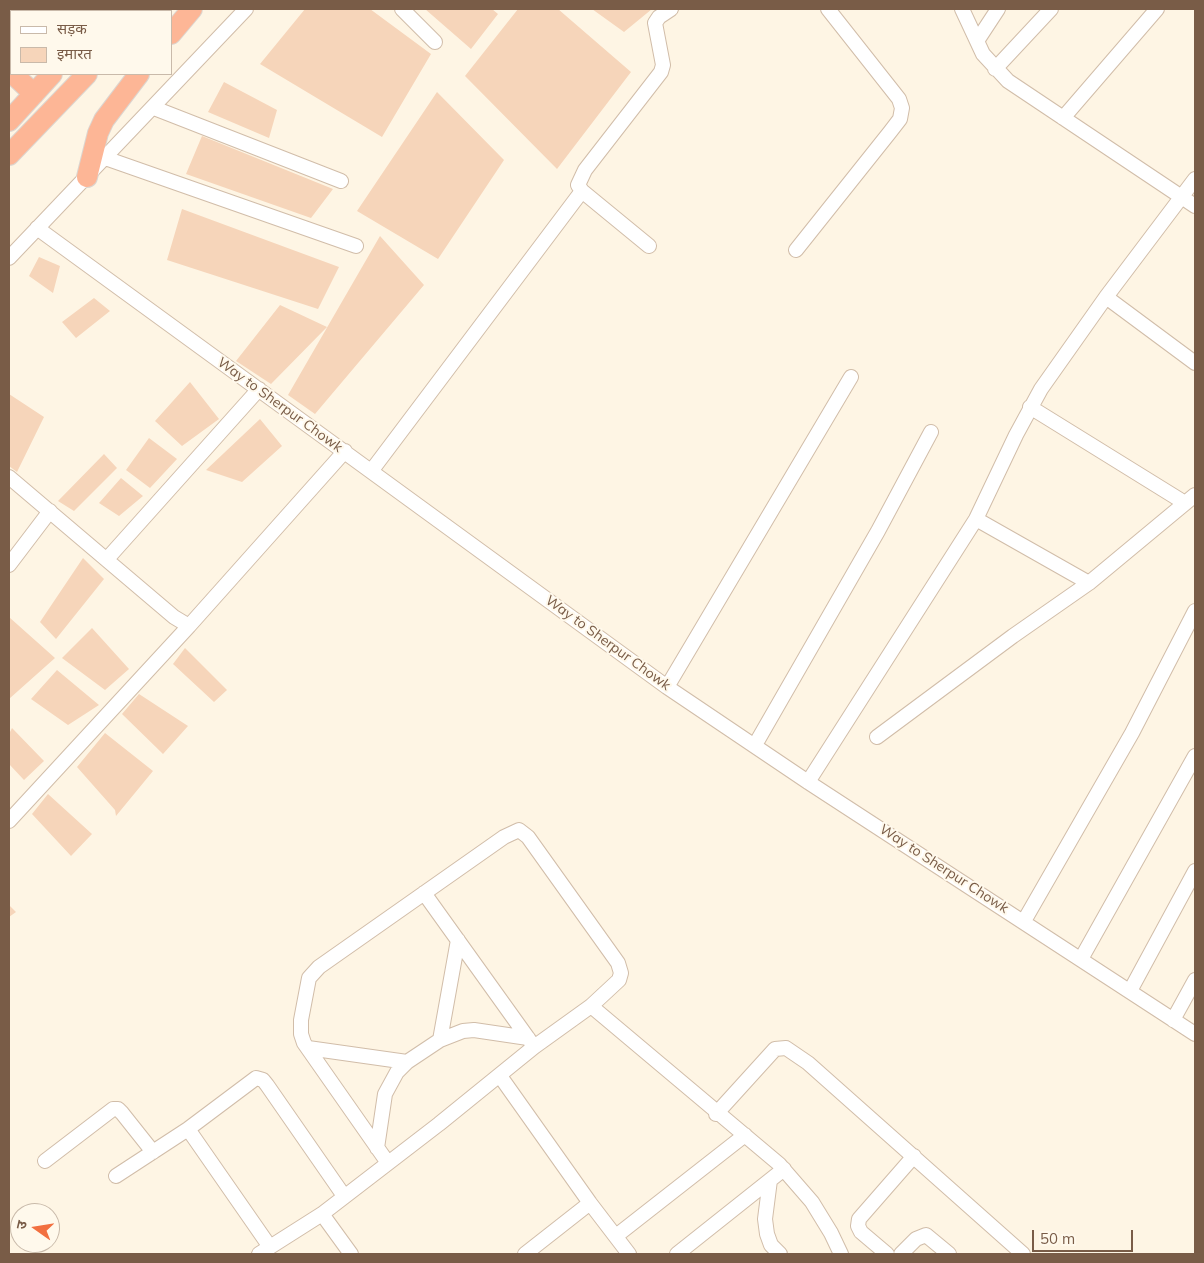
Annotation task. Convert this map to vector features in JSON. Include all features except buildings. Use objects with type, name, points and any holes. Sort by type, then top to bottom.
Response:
[{"type":"highway","points":[[172,33],[192,9]]},
{"type":"highway","points":[[15,75],[34,94]]},
{"type":"highway","points":[[9,121],[51,75]]},
{"type":"highway","points":[[9,156],[86,75]]},
{"type":"highway","points":[[87,176],[98,133],[104,120],[138,75]]},
{"type":"street","points":[[9,258],[154,108],[246,9]]},
{"type":"street","points":[[402,9],[435,42]]},
{"type":"street","points":[[649,246],[582,191],[578,184],[580,178],[661,72],[663,65],[655,23],[659,17],[671,9]]},
{"type":"street","points":[[796,250],[895,126],[902,108],[899,99],[828,9]]},
{"type":"street","points":[[962,9],[983,54],[1008,81],[1195,206]]},
{"type":"street","points":[[978,41],[998,9]]},
{"type":"street","points":[[995,69],[1051,9]]},
{"type":"street","points":[[1064,118],[1157,9]]},
{"type":"street","points":[[154,108],[341,181]]},
{"type":"street","points":[[105,158],[356,246]]},
{"type":"street","points":[[808,782],[976,519],[1030,407],[1106,297],[1195,179]]},
{"type":"street","points":[[372,470],[582,191]]},
{"type":"street","name":"Way to Sherpur Chowk","points":[[37,228],[668,687],[808,782],[1195,1034]]},
{"type":"street","points":[[1106,297],[1195,363]]},
{"type":"street","points":[[668,687],[851,377]]},
{"type":"street","points":[[108,559],[259,389]]},
{"type":"street","points":[[877,737],[1013,636],[1089,583],[1190,499],[1030,407]]},
{"type":"street","points":[[755,745],[878,532],[931,432]]},
{"type":"street","points":[[9,821],[345,451]]},
{"type":"street","points":[[9,477],[108,559],[174,617],[188,626]]},
{"type":"street","points":[[9,565],[50,511]]},
{"type":"street","points":[[976,519],[1089,583]]},
{"type":"street","points":[[1024,922],[1132,733],[1195,611]]},
{"type":"street","points":[[1081,959],[1195,756]]},
{"type":"street","points":[[188,1129],[264,1250],[322,1214],[344,1196],[388,1163],[500,1076],[531,1042],[591,1006],[619,980],[621,973],[618,963],[524,833],[513,831],[424,893],[313,972],[306,987],[300,1020],[301,1034],[308,1048],[388,1163]]},
{"type":"street","points":[[1130,991],[1195,871]]},
{"type":"street","points":[[424,893],[531,1042]]},
{"type":"street","points":[[440,1040],[458,940]]},
{"type":"street","points":[[1173,1020],[1195,980]]},
{"type":"street","points":[[591,1006],[716,1114],[746,1135],[784,1169],[812,1202],[831,1232],[841,1254]]},
{"type":"street","points":[[377,1148],[386,1094],[397,1072],[407,1062],[454,1033],[474,1030],[531,1042]]},
{"type":"street","points":[[308,1048],[407,1062]]},
{"type":"street","points":[[716,1114],[775,1049],[786,1048],[808,1063],[1023,1254]]},
{"type":"street","points":[[500,1076],[590,1203],[629,1254]]},
{"type":"street","points":[[116,1176],[188,1129],[256,1078],[263,1080],[344,1196]]},
{"type":"street","points":[[45,1162],[113,1109],[118,1109],[122,1113],[153,1152]]},
{"type":"street","points":[[616,1236],[746,1135]]},
{"type":"street","points":[[887,1254],[862,1232],[858,1226],[859,1219],[914,1156]]},
{"type":"street","points":[[677,1254],[784,1169]]},
{"type":"street","points":[[770,1180],[765,1219],[767,1234],[771,1245],[780,1254]]},
{"type":"street","points":[[525,1254],[590,1203]]},
{"type":"street","points":[[322,1214],[351,1254]]},
{"type":"street","points":[[901,1254],[916,1239],[926,1235],[949,1254]]}]
